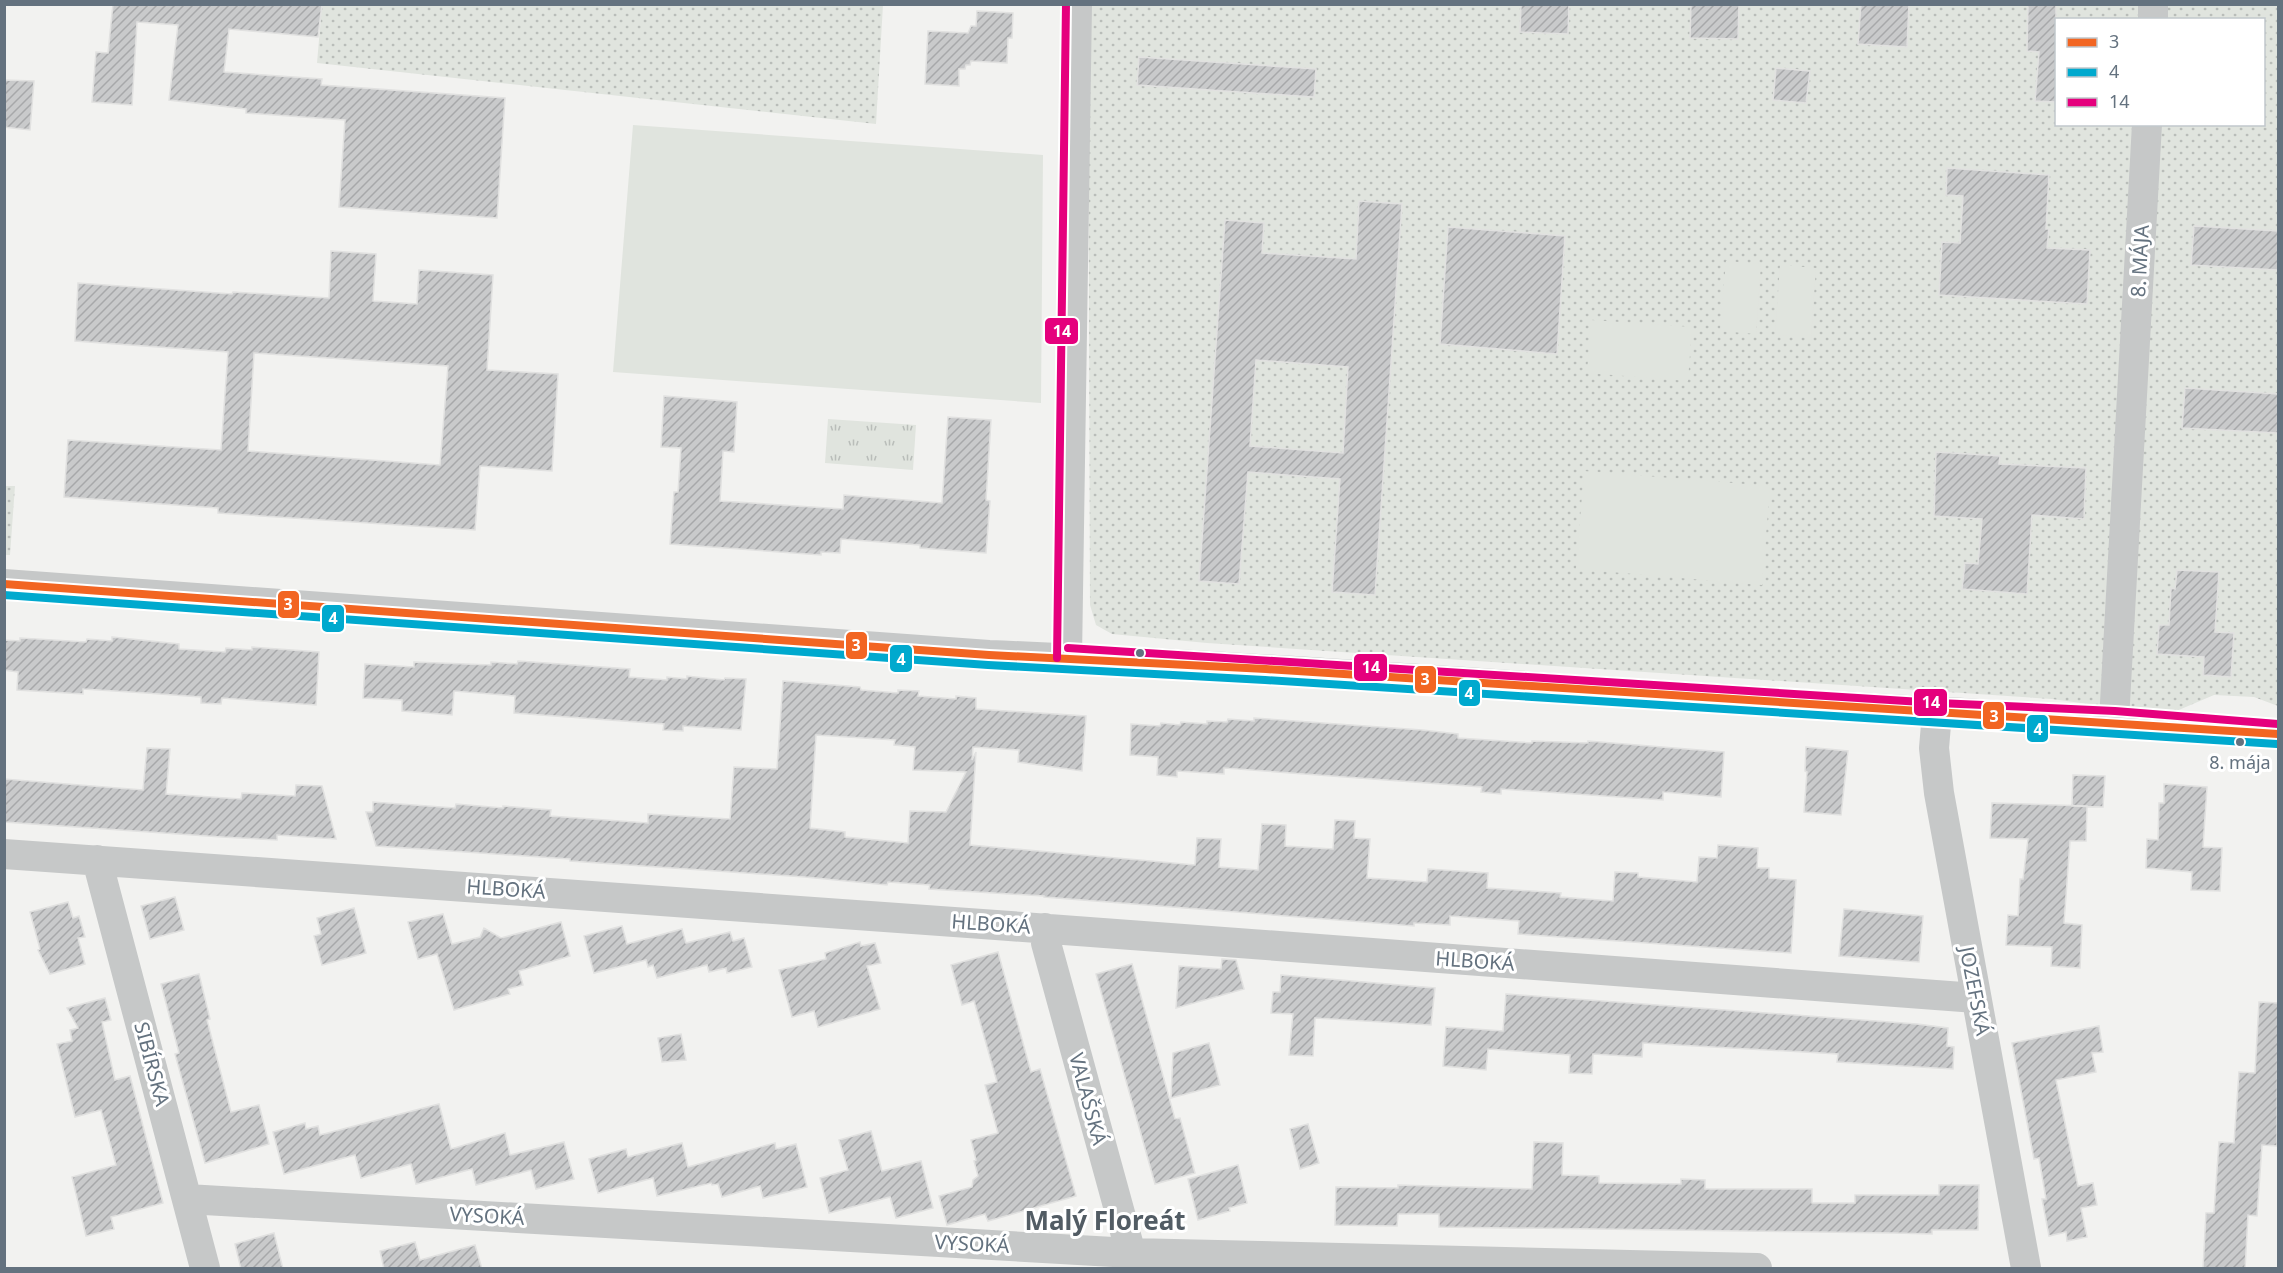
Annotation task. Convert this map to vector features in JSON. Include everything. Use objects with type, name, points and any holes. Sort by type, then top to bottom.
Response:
[{"type":"street","points":[[1066,657],[1077,4]]},
{"type":"street","name":"8. MÁJA","points":[[2114,721],[2147,126]]},
{"type":"street","points":[[4,584],[965,654],[1066,657],[1936,713],[2114,721],[2278,734]]},
{"type":"street","name":"JOZEFSKÁ","points":[[1936,713],[1934,748],[1939,793],[2026,1269]]},
{"type":"street","name":"HLBOKÁ","points":[[4,854],[1045,928],[1976,998]]},
{"type":"street","name":"SIBÍRSKA","points":[[97,860],[206,1269]]},
{"type":"street","name":"VALAŠSKÁ","points":[[1045,928],[1046,943],[1133,1261]]},
{"type":"street","name":"VYSOKÁ","points":[[188,1199],[1133,1261],[1757,1269]]},
{"type":"green space","points":[[322,5],[883,5],[876,124],[317,63]]},
{"type":"green space","points":[[1088,5],[2278,5],[2278,706],[2254,697],[2214,695],[2167,715],[2052,699],[1207,643],[1112,634],[1096,625],[1090,605]]},
{"type":"green space","points":[[633,125],[1043,155],[1041,403],[613,372]]},
{"type":"green space","points":[[1726,261],[1761,264],[1756,334],[1720,331]]},
{"type":"green space","points":[[1780,265],[1816,268],[1811,338],[1775,335]]},
{"type":"green space","points":[[1591,320],[1692,327],[1688,381],[1587,373]]},
{"type":"green space","points":[[828,419],[916,425],[913,470],[825,463]]},
{"type":"green space","points":[[1584,471],[1770,486],[1762,585],[1576,569]]},
{"type":"green space","points":[[4,486],[15,486],[10,555],[5,555]]},
{"type":"building","points":[[113,4],[322,4],[318,37],[229,29],[224,72],[322,79],[321,85],[505,98],[497,218],[339,207],[345,120],[246,113],[246,109],[169,100],[178,25],[137,22],[132,105],[92,102],[96,52],[108,53]]},
{"type":"building","points":[[1521,4],[1569,4],[1568,34],[1520,32]]},
{"type":"building","points":[[1691,4],[1739,4],[1738,39],[1690,38]]},
{"type":"building","points":[[1861,4],[1909,4],[1907,47],[1858,44]]},
{"type":"building","points":[[2028,4],[2056,4],[2055,102],[2035,101],[2039,52],[2027,51]]},
{"type":"building","points":[[977,11],[1013,13],[1012,38],[1008,38],[1007,63],[971,61],[965,69],[959,69],[959,86],[925,84],[928,31],[968,33],[971,26],[976,26]]},
{"type":"building","points":[[1139,57],[1316,69],[1314,97],[1137,85]]},
{"type":"building","points":[[1776,68],[1810,71],[1806,103],[1773,100]]},
{"type":"building","points":[[4,80],[34,81],[30,130],[4,127]]},
{"type":"building","points":[[1947,168],[2049,175],[2047,248],[2090,250],[2087,304],[1939,295],[1942,242],[1960,243],[1963,196],[1946,195]]},
{"type":"building","points":[[1359,201],[1402,204],[1375,595],[1332,592],[1340,479],[1248,472],[1239,584],[1199,581],[1225,220],[1264,223],[1262,253],[1356,259]],"holes":[[[1256,360],[1348,367],[1343,453],[1250,446]]]},
{"type":"building","points":[[2194,226],[2278,231],[2278,270],[2191,265]]},
{"type":"building","points":[[1448,227],[1565,236],[1557,354],[1440,344]]},
{"type":"building","points":[[331,251],[376,254],[373,301],[417,304],[419,270],[493,275],[487,370],[558,374],[552,471],[480,466],[475,530],[218,513],[218,508],[64,497],[68,440],[221,450],[228,352],[75,341],[78,283],[329,298]],"holes":[[[254,353],[448,366],[440,465],[248,451]]]},
{"type":"building","points":[[2185,388],[2278,394],[2278,433],[2182,428]]},
{"type":"building","points":[[664,396],[737,402],[734,452],[723,451],[720,501],[843,509],[844,495],[942,503],[948,417],[991,420],[986,500],[990,501],[986,553],[841,539],[840,553],[821,552],[821,555],[670,544],[674,492],[678,492],[681,448],[661,447]]},
{"type":"building","points":[[1936,452],[2000,456],[1999,464],[2086,468],[2084,519],[2032,515],[2027,594],[1962,589],[1965,563],[1978,564],[1982,519],[1934,516]]},
{"type":"building","points":[[2177,570],[2219,572],[2215,632],[2234,633],[2231,677],[2203,675],[2204,657],[2157,654],[2159,625],[2169,625],[2171,588],[2175,589]]},
{"type":"building","points":[[112,637],[179,644],[179,649],[225,652],[226,648],[252,650],[252,647],[319,652],[316,705],[222,698],[221,704],[201,703],[201,697],[83,689],[83,694],[17,690],[18,672],[4,670],[4,640],[20,641],[20,638],[86,642],[87,639],[112,641]]},
{"type":"building","points":[[518,661],[630,669],[629,677],[667,680],[667,677],[687,679],[687,676],[724,680],[725,678],[746,679],[741,730],[683,726],[683,731],[663,730],[664,724],[514,713],[515,696],[454,691],[452,715],[402,711],[402,700],[363,698],[365,664],[414,667],[414,662],[491,665],[491,662],[517,664]]},
{"type":"building","points":[[783,681],[860,687],[861,690],[898,693],[898,690],[919,691],[918,696],[976,698],[976,709],[1086,716],[1082,771],[1018,762],[1019,750],[973,747],[972,760],[976,752],[970,845],[1195,865],[1197,838],[1221,839],[1219,867],[1258,870],[1262,824],[1286,825],[1285,846],[1333,849],[1335,820],[1355,821],[1354,838],[1370,839],[1367,878],[1427,882],[1428,869],[1488,873],[1487,888],[1561,893],[1560,897],[1613,901],[1615,872],[1638,873],[1638,877],[1697,882],[1699,857],[1717,858],[1718,845],[1758,848],[1757,868],[1769,868],[1769,878],[1796,880],[1791,953],[1518,934],[1519,921],[1450,916],[1450,925],[1414,923],[1414,926],[929,889],[930,885],[888,882],[887,885],[570,861],[570,859],[376,846],[366,812],[373,812],[373,802],[455,808],[456,804],[503,808],[503,806],[551,810],[550,816],[648,823],[648,814],[730,819],[734,767],[777,769]],"holes":[[[816,735],[895,740],[894,745],[915,747],[913,770],[966,772],[946,812],[910,811],[908,843],[845,837],[845,832],[810,828]]]},
{"type":"building","points":[[1254,718],[1422,730],[1458,734],[1458,738],[1532,743],[1532,741],[1588,743],[1588,741],[1724,752],[1721,797],[1663,792],[1663,800],[1501,789],[1501,794],[1481,792],[1482,787],[1224,768],[1224,774],[1177,771],[1177,777],[1157,775],[1158,757],[1130,755],[1131,724],[1160,726],[1161,723],[1180,725],[1181,722],[1207,724],[1207,721],[1227,722],[1228,719],[1254,721]]},
{"type":"building","points":[[1806,747],[1848,751],[1841,815],[1804,812]]},
{"type":"building","points":[[147,748],[170,749],[166,794],[241,799],[242,793],[295,796],[296,785],[322,786],[336,839],[277,835],[277,840],[4,822],[4,779],[143,790]]},
{"type":"building","points":[[2073,775],[2105,776],[2103,807],[2072,806]]},
{"type":"building","points":[[2164,784],[2207,787],[2203,847],[2222,848],[2220,891],[2191,890],[2192,872],[2146,868],[2147,839],[2158,840],[2159,803],[2164,803]]},
{"type":"building","points":[[1992,803],[2087,806],[2086,841],[2070,841],[2064,923],[2082,925],[2080,968],[2051,966],[2052,947],[2006,945],[2008,915],[2018,916],[2020,879],[2023,879],[2028,839],[1990,838]]},
{"type":"building","points":[[175,897],[184,930],[150,939],[141,906]]},
{"type":"building","points":[[68,902],[73,918],[79,916],[85,937],[78,938],[85,964],[50,974],[38,950],[40,949],[30,912]]},
{"type":"building","points":[[354,908],[366,953],[322,965],[314,936],[321,934],[317,918]]},
{"type":"building","points":[[1844,909],[1923,916],[1919,962],[1839,956]]},
{"type":"building","points":[[443,914],[452,944],[480,937],[484,928],[501,938],[561,922],[570,956],[519,971],[523,985],[508,989],[510,994],[454,1010],[437,954],[418,959],[408,922]]},
{"type":"building","points":[[622,926],[627,944],[682,929],[686,943],[730,932],[733,941],[744,938],[752,967],[727,973],[726,968],[709,972],[707,965],[657,978],[653,965],[648,967],[646,960],[594,973],[584,936]]},
{"type":"building","points":[[860,942],[861,946],[875,943],[881,963],[867,966],[880,1009],[818,1027],[814,1011],[792,1017],[779,970],[826,959],[825,953]]},
{"type":"building","points":[[998,952],[1031,1072],[1040,1069],[1076,1196],[988,1221],[985,1214],[947,1225],[939,1196],[972,1187],[973,1180],[978,1176],[971,1140],[998,1133],[985,1085],[997,1082],[974,1001],[962,1005],[951,965]]},
{"type":"building","points":[[1222,959],[1236,960],[1244,989],[1176,1008],[1179,966],[1221,969]]},
{"type":"building","points":[[1132,964],[1175,1119],[1180,1118],[1195,1173],[1155,1184],[1096,974]]},
{"type":"building","points":[[199,974],[210,1019],[207,1020],[231,1112],[259,1105],[269,1144],[205,1163],[175,1054],[179,1053],[161,984]]},
{"type":"building","points":[[1281,975],[1435,988],[1431,1025],[1315,1018],[1313,1056],[1289,1055],[1293,1014],[1271,1013],[1273,992],[1280,992]]},
{"type":"building","points":[[1506,994],[1948,1028],[1947,1046],[1954,1047],[1953,1069],[1837,1062],[1838,1054],[1643,1043],[1642,1057],[1593,1054],[1592,1074],[1569,1073],[1570,1055],[1488,1049],[1486,1070],[1443,1066],[1446,1027],[1503,1031]]},
{"type":"building","points":[[105,998],[111,1020],[102,1022],[115,1080],[130,1076],[163,1203],[111,1217],[114,1229],[86,1236],[72,1177],[116,1165],[101,1110],[75,1117],[57,1044],[72,1041],[70,1030],[78,1028],[67,1008]]},
{"type":"building","points":[[2259,1002],[2278,1003],[2277,1146],[2262,1145],[2257,1216],[2248,1215],[2245,1269],[2203,1269],[2206,1213],[2214,1213],[2219,1142],[2234,1143],[2239,1072],[2255,1073]]},
{"type":"building","points":[[2099,1026],[2103,1052],[2092,1053],[2096,1072],[2056,1080],[2078,1186],[2093,1183],[2097,1205],[2081,1208],[2087,1237],[2067,1241],[2066,1232],[2049,1236],[2042,1199],[2046,1199],[2039,1158],[2034,1159],[2012,1043]]},
{"type":"building","points":[[681,1034],[686,1060],[662,1062],[658,1038]]},
{"type":"building","points":[[1209,1043],[1220,1085],[1171,1098],[1173,1053]]},
{"type":"building","points":[[439,1104],[451,1149],[505,1133],[510,1155],[564,1142],[574,1179],[536,1189],[531,1170],[476,1185],[472,1169],[416,1184],[411,1164],[361,1178],[355,1155],[284,1174],[273,1132],[305,1123],[306,1129],[318,1126],[320,1135]]},
{"type":"building","points":[[1308,1124],[1319,1163],[1300,1169],[1290,1129]]},
{"type":"building","points":[[871,1131],[882,1171],[921,1161],[933,1208],[896,1218],[890,1197],[829,1213],[820,1178],[848,1170],[839,1140]]},
{"type":"building","points":[[1534,1142],[1563,1143],[1562,1175],[1599,1176],[1599,1183],[1681,1184],[1681,1179],[1705,1180],[1705,1189],[1812,1189],[1812,1203],[1855,1203],[1855,1195],[1939,1195],[1939,1185],[1979,1185],[1978,1230],[1932,1230],[1932,1234],[1439,1227],[1439,1214],[1398,1214],[1397,1226],[1335,1225],[1336,1187],[1398,1188],[1398,1185],[1532,1189]]},
{"type":"building","points":[[682,1143],[688,1167],[775,1143],[776,1149],[796,1144],[807,1187],[763,1198],[760,1186],[722,1197],[718,1184],[712,1185],[711,1183],[657,1196],[653,1178],[598,1193],[589,1159],[626,1149],[628,1157]]},
{"type":"building","points":[[1238,1165],[1247,1203],[1229,1208],[1230,1211],[1198,1220],[1188,1179]]},
{"type":"building","points":[[274,1233],[283,1269],[241,1269],[235,1244]]},
{"type":"building","points":[[415,1242],[420,1260],[475,1245],[482,1269],[384,1269],[380,1251]]},
{"type":"transit line","name":"14","points":[[1057,658],[1066,4]]},
{"type":"transit line","name":"3","points":[[4,584],[989,655],[1266,669],[2278,734]]},
{"type":"transit line","name":"4","points":[[4,595],[988,665],[1265,680],[2277,744]]},
{"type":"transit line","name":"14","points":[[1068,648],[1938,703],[2115,711],[2278,724]]},
{"type":"place","name":"8. mája","points":[[2240,742]]},
{"type":"district","name":"Malý Floreát","points":[[1105,1221]]}]
